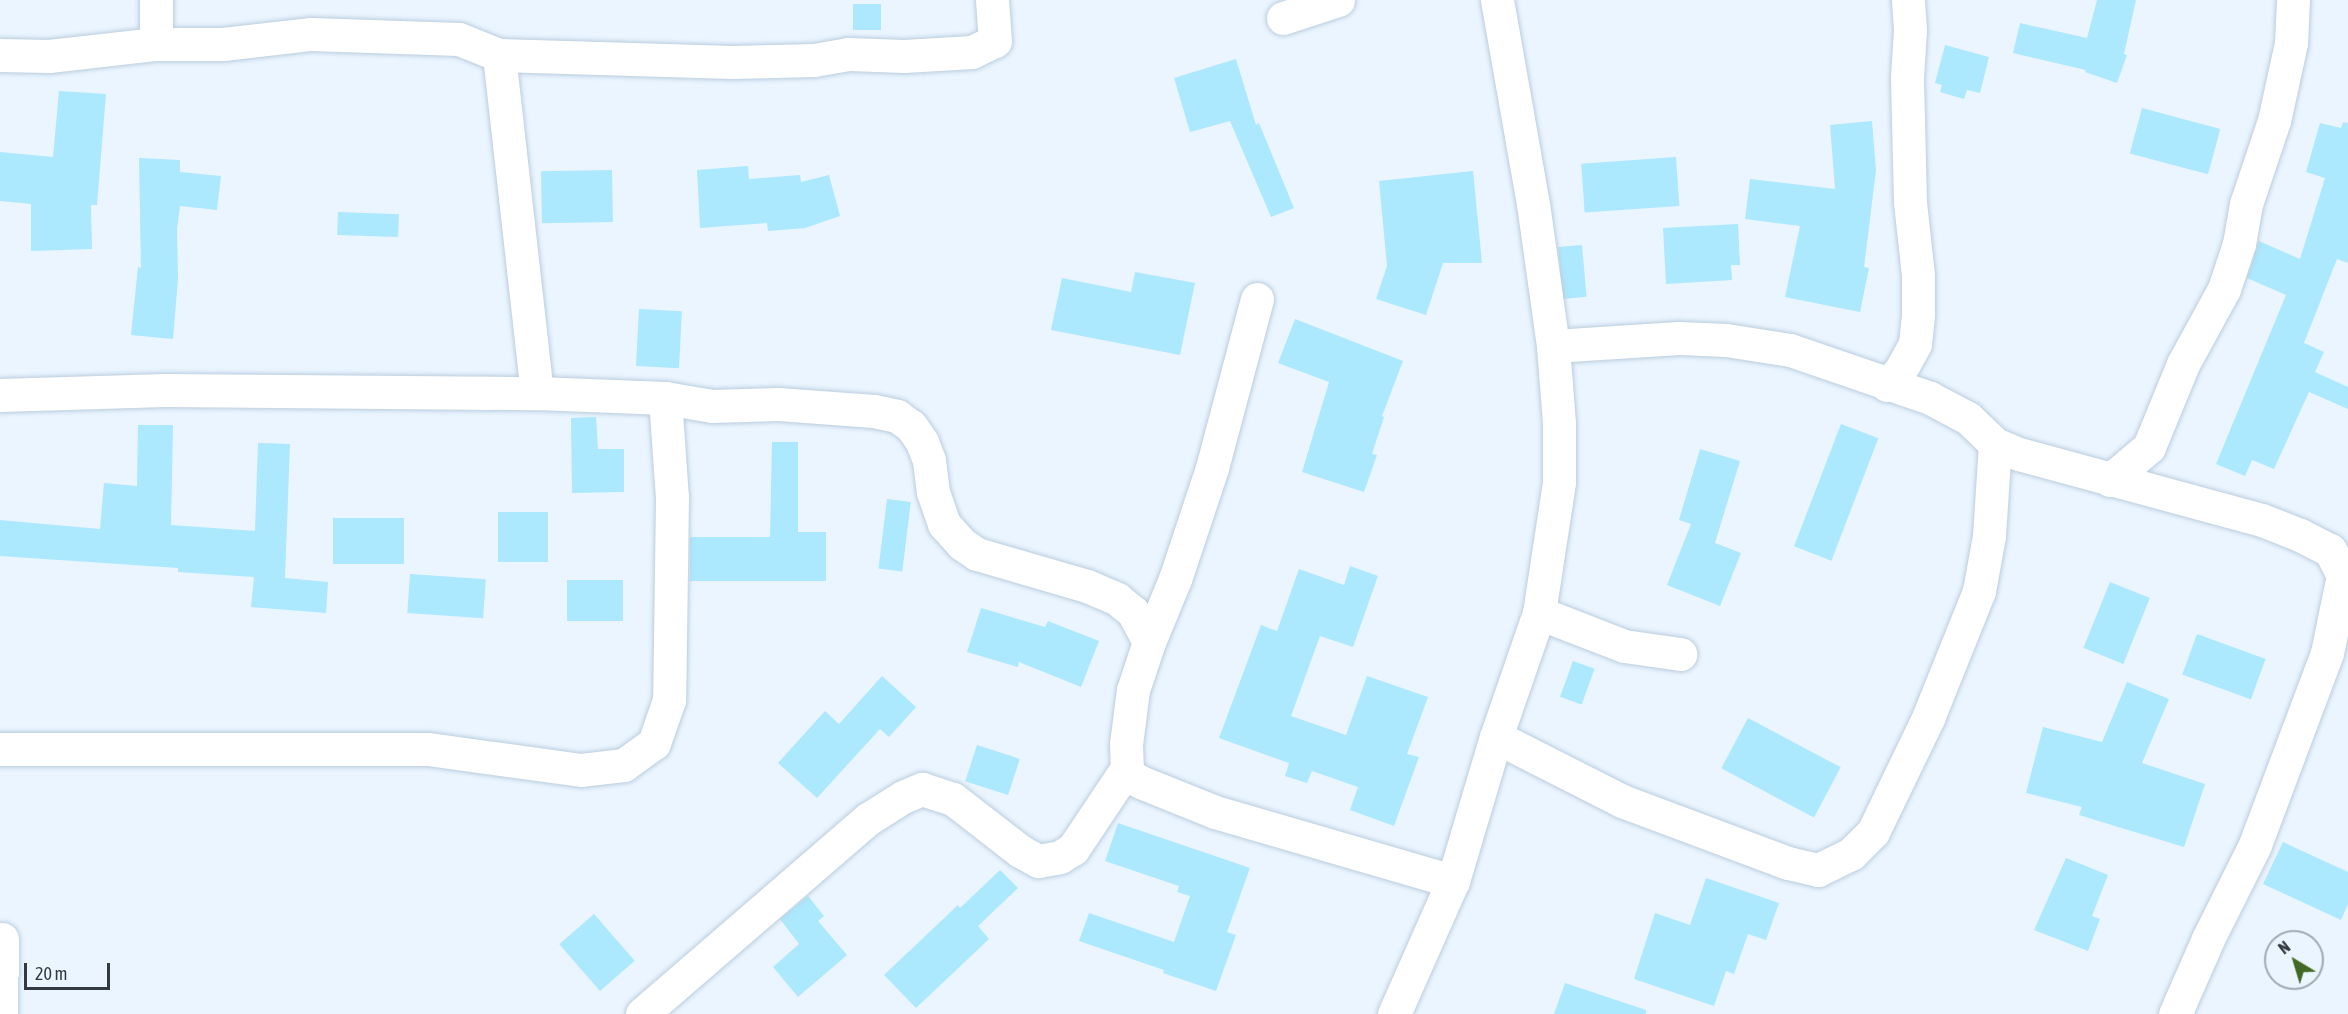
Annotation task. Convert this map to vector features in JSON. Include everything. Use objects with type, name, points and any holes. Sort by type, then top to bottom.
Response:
[{"type":"street","points":[[156,0],[156,44]]},
{"type":"street","points":[[0,55],[49,56],[156,44],[224,44],[311,34],[459,39],[499,56],[732,62],[814,60],[848,54],[904,56],[972,52],[995,40],[992,0]]},
{"type":"street","points":[[1283,18],[1338,0]]},
{"type":"street","points":[[1394,1014],[1453,881],[1496,737],[1539,613],[1559,482],[1559,423],[1554,346],[1533,204],[1497,0]]},
{"type":"street","points":[[1887,385],[1900,371],[1915,344],[1918,314],[1918,275],[1910,202],[1908,0]]},
{"type":"street","points":[[2110,480],[2149,447],[2183,364],[2224,289],[2239,244],[2246,204],[2274,121],[2290,43],[2293,0]]},
{"type":"street","points":[[499,56],[537,393]]},
{"type":"street","points":[[1257,299],[1212,468],[1175,579],[1149,642],[1133,690],[1126,744],[1127,768],[1131,777],[1215,812],[1453,881]]},
{"type":"street","points":[[1554,346],[1679,338],[1726,340],[1790,350],[1930,398],[1968,418],[1995,444],[2110,480],[2262,520],[2339,548],[2343,575],[2327,653],[2255,845],[2208,939],[2175,1014]]},
{"type":"street","points":[[0,395],[165,390],[537,393],[664,398],[712,406],[778,404],[873,411],[897,416],[911,426],[922,442],[929,460],[933,492],[944,524],[962,544],[977,554],[1087,586],[1117,599],[1133,612],[1149,642]]},
{"type":"street","points":[[0,749],[427,749],[581,770],[624,765],[654,743],[669,700],[672,497],[664,398]]},
{"type":"street","points":[[1496,737],[1622,801],[1788,863],[1818,870],[1851,854],[1873,832],[1928,718],[1979,591],[1989,536],[1995,444]]},
{"type":"street","points":[[1539,613],[1624,646],[1680,654]]},
{"type":"street","points":[[642,1014],[676,1003],[867,819],[903,797],[922,789],[953,800],[1020,851],[1038,861],[1060,857],[1073,849],[1127,768]]},
{"type":"street","points":[[1,1014],[2,939]]},
{"type":"building","points":[[2097,0],[2136,0],[2124,54],[2127,55],[2117,83],[2085,72],[2086,70],[2013,53],[2020,23],[2087,38]]},
{"type":"building","points":[[853,4],[881,4],[881,30],[853,30]]},
{"type":"building","points":[[1945,45],[1989,57],[1980,93],[1967,90],[1964,99],[1940,92],[1942,85],[1935,83]]},
{"type":"building","points":[[1236,59],[1256,125],[1259,123],[1294,208],[1271,217],[1230,121],[1190,132],[1174,78]]},
{"type":"building","points":[[59,91],[106,94],[97,205],[91,205],[92,249],[31,251],[31,204],[0,201],[0,152],[53,157]]},
{"type":"building","points":[[2142,108],[2220,129],[2208,174],[2130,153]]},
{"type":"building","points":[[1872,121],[1876,170],[1864,267],[1869,268],[1860,312],[1785,297],[1800,226],[1745,219],[1750,179],[1835,189],[1830,125]]},
{"type":"building","points":[[2343,122],[2348,123],[2348,263],[2337,259],[2304,343],[2324,352],[2315,372],[2348,387],[2348,409],[2309,392],[2274,469],[2252,460],[2245,476],[2216,464],[2286,295],[2247,278],[2259,241],[2300,259],[2325,178],[2306,172],[2320,123],[2341,128]]},
{"type":"building","points":[[1676,157],[1679,206],[1585,213],[1581,164]]},
{"type":"building","points":[[139,158],[180,160],[180,172],[221,176],[217,210],[180,206],[177,229],[178,279],[173,339],[131,335],[138,267],[141,268]]},
{"type":"building","points":[[748,166],[749,179],[800,175],[801,182],[829,175],[840,216],[805,228],[768,231],[767,223],[700,228],[697,170]]},
{"type":"building","points":[[612,170],[613,222],[542,223],[541,171]]},
{"type":"building","points":[[1473,171],[1482,263],[1443,263],[1426,315],[1376,299],[1387,266],[1379,181]]},
{"type":"building","points":[[338,212],[399,214],[398,237],[337,235]]},
{"type":"building","points":[[1738,224],[1740,265],[1731,265],[1732,280],[1666,284],[1663,228]]},
{"type":"building","points":[[1582,245],[1587,297],[1563,299],[1558,247]]},
{"type":"building","points":[[1135,272],[1195,283],[1180,355],[1051,330],[1062,278],[1131,292]]},
{"type":"building","points":[[639,309],[682,311],[679,368],[636,366]]},
{"type":"building","points":[[1295,319],[1403,361],[1382,416],[1384,417],[1372,454],[1377,455],[1364,492],[1302,472],[1329,382],[1278,363]]},
{"type":"building","points":[[596,417],[598,449],[624,449],[624,492],[572,493],[571,418]]},
{"type":"building","points":[[1841,424],[1878,438],[1831,561],[1794,546]]},
{"type":"building","points":[[138,425],[173,425],[171,525],[255,531],[258,443],[290,444],[285,578],[328,582],[326,613],[251,607],[254,577],[178,572],[178,568],[0,556],[0,520],[100,529],[104,483],[137,486]]},
{"type":"building","points":[[772,442],[798,442],[798,532],[826,532],[826,581],[690,581],[690,537],[770,537]]},
{"type":"building","points":[[1700,449],[1740,461],[1715,543],[1741,553],[1720,606],[1667,585],[1691,524],[1679,520]]},
{"type":"building","points":[[887,499],[911,502],[902,571],[878,568]]},
{"type":"building","points":[[498,512],[548,512],[548,562],[498,562]]},
{"type":"building","points":[[333,518],[404,518],[404,564],[333,564]]},
{"type":"building","points":[[1350,566],[1378,576],[1353,647],[1320,636],[1291,716],[1346,735],[1367,676],[1428,697],[1407,754],[1419,757],[1394,826],[1350,810],[1358,787],[1312,771],[1307,783],[1285,776],[1289,763],[1219,738],[1261,625],[1277,631],[1299,569],[1344,585]]},
{"type":"building","points":[[410,574],[486,579],[483,618],[407,613]]},
{"type":"building","points":[[567,580],[623,580],[623,621],[567,621]]},
{"type":"building","points":[[2110,582],[2150,598],[2123,664],[2083,648]]},
{"type":"building","points":[[981,608],[1045,627],[1048,621],[1099,641],[1081,687],[1019,662],[1018,667],[967,652]]},
{"type":"building","points":[[2197,634],[2266,659],[2251,699],[2182,674]]},
{"type":"building","points":[[1573,661],[1595,669],[1582,705],[1560,697]]},
{"type":"building","points":[[882,676],[916,707],[889,737],[880,729],[817,798],[778,763],[825,711],[839,724]]},
{"type":"building","points":[[2127,682],[2169,699],[2142,763],[2205,784],[2184,847],[2079,815],[2082,807],[2026,793],[2043,727],[2102,742]]},
{"type":"building","points":[[1748,718],[1841,767],[1814,818],[1721,768]]},
{"type":"building","points":[[977,745],[1020,759],[1008,795],[965,781]]},
{"type":"building","points":[[1118,823],[1250,868],[1227,932],[1236,935],[1216,991],[1163,973],[1164,970],[1079,941],[1089,913],[1174,942],[1190,896],[1177,892],[1179,886],[1105,861]]},
{"type":"building","points":[[2283,842],[2348,872],[2348,904],[2341,920],[2263,884]]},
{"type":"building","points":[[2066,858],[2108,875],[2092,916],[2100,919],[2088,951],[2034,930]]},
{"type":"building","points":[[1000,870],[1018,888],[978,926],[989,939],[916,1008],[884,975],[958,905],[960,908]]},
{"type":"building","points":[[1706,878],[1779,903],[1766,940],[1748,934],[1734,974],[1726,971],[1714,1006],[1634,979],[1655,913],[1690,925]]},
{"type":"building","points":[[808,896],[824,916],[818,921],[847,955],[798,997],[773,967],[799,944],[780,919]]},
{"type":"building","points":[[594,914],[635,961],[600,991],[559,944]]},
{"type":"building","points":[[1565,983],[1646,1010],[1646,1014],[1554,1014]]}]
